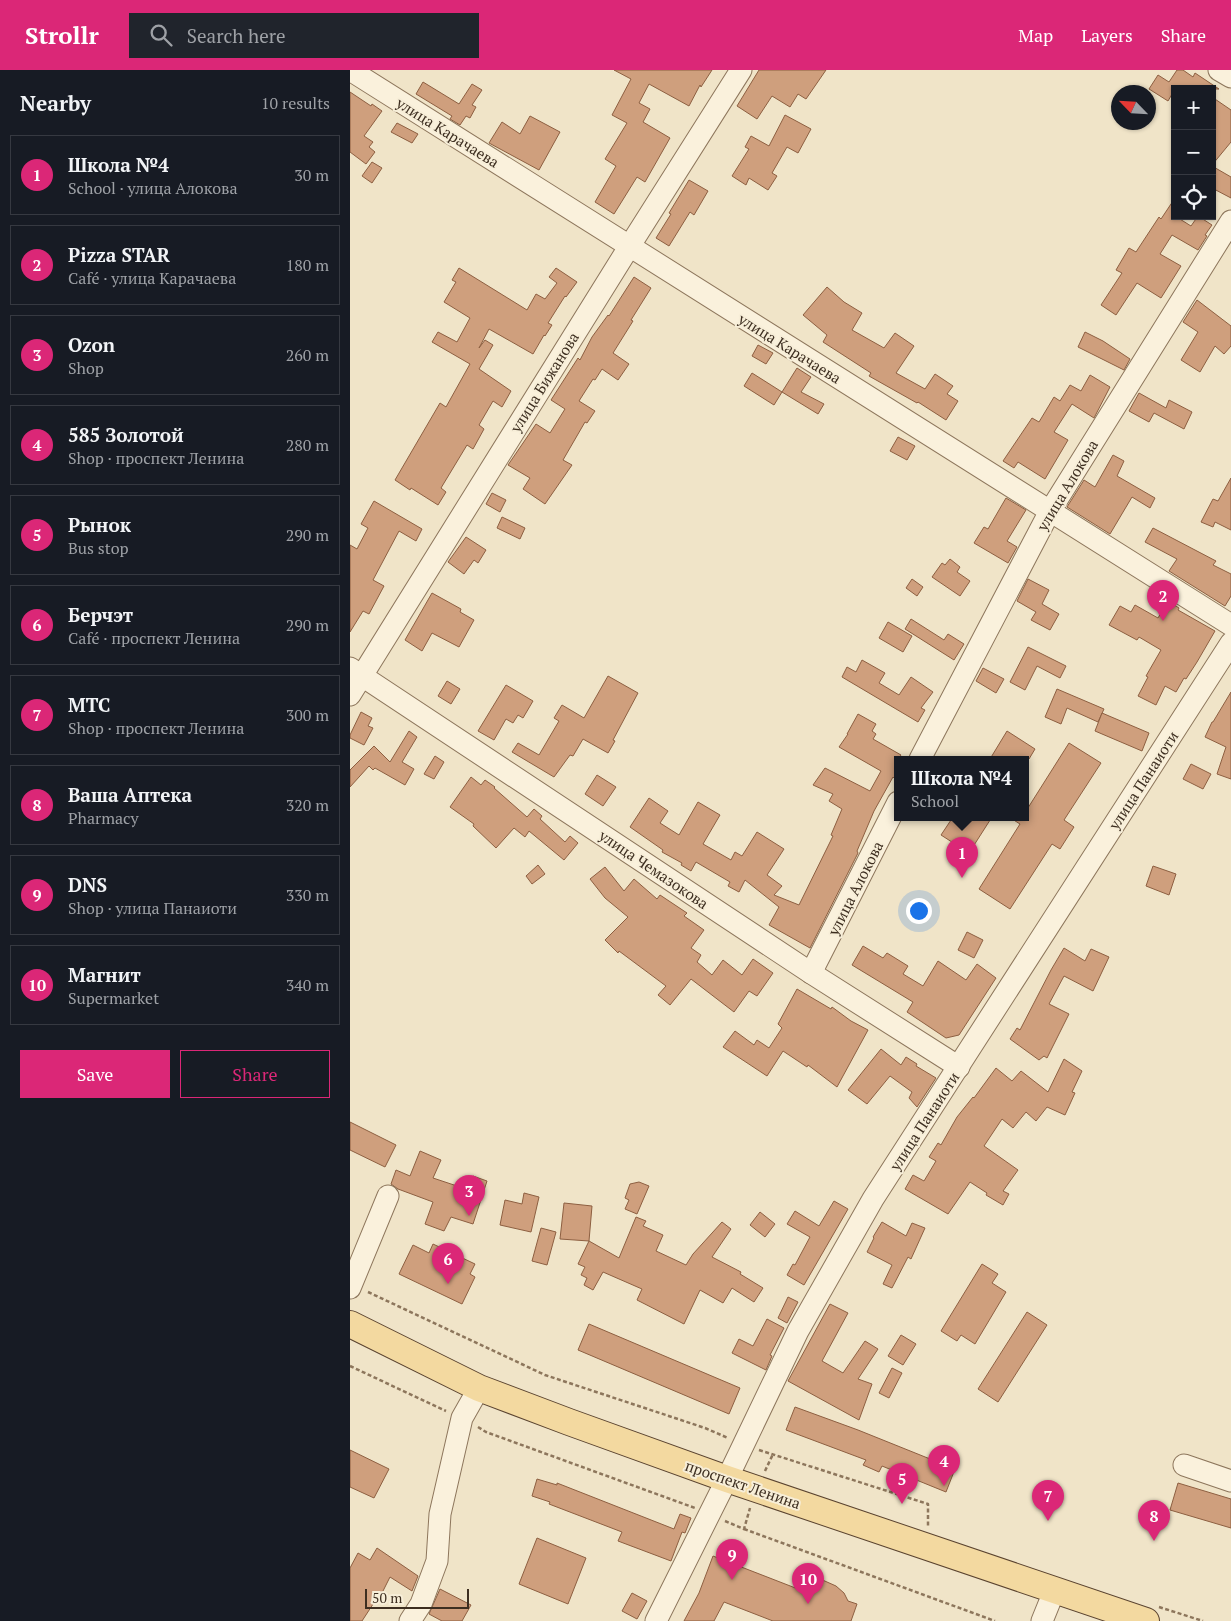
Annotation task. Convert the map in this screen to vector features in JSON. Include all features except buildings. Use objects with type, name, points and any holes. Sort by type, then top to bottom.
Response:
[{"type":"main road","name":"проспект Ленина","points":[[350,1324],[479,1388],[727,1479],[1055,1589],[1151,1613]]},
{"type":"street","name":"улица Карачаева","points":[[350,70],[628,247],[1231,625]]},
{"type":"street","name":"улица Бижанова","points":[[350,695],[356,672],[741,70]]},
{"type":"street","points":[[1219,70],[1231,77]]},
{"type":"street","name":"улица Алокова","points":[[922,756],[1050,511],[1231,221]]},
{"type":"street","name":"улица Панаиоти","points":[[656,1621],[798,1331],[868,1208],[1231,643]]},
{"type":"street","name":"улица Чемазокова","points":[[356,672],[811,973],[959,1067]]},
{"type":"street","name":"улица Алокова","points":[[811,973],[894,810]]},
{"type":"street","points":[[351,1286],[388,1196]]},
{"type":"street","points":[[410,1621],[421,1604],[437,1560],[440,1514],[462,1418],[479,1388]]},
{"type":"street","points":[[1184,1466],[1231,1481]]},
{"type":"street","points":[[1042,1621],[1055,1589]]},
{"type":"path","points":[[351,1286],[545,1375],[705,1428],[743,1444],[928,1504],[928,1530]]},
{"type":"path","points":[[350,1366],[462,1418],[486,1432],[995,1621]]},
{"type":"path","points":[[744,1529],[755,1489],[774,1454]]},
{"type":"path","points":[[1151,1613],[1203,1621]]},
{"type":"place","name":"Pizza STAR","points":[[1163,621]]},
{"type":"place","name":"Школа №4","points":[[962,878]]},
{"type":"place","name":"Ozon","points":[[469,1216]]},
{"type":"place","name":"Берчэт","points":[[448,1284]]},
{"type":"place","name":"585 Золотой","points":[[944,1486]]},
{"type":"place","name":"Рынок","points":[[902,1504]]},
{"type":"place","name":"МТС","points":[[1048,1521]]},
{"type":"place","name":"Ваша Аптека","points":[[1154,1541]]},
{"type":"place","name":"DNS","points":[[732,1580]]},
{"type":"place","name":"Магнит","points":[[808,1604]]}]
